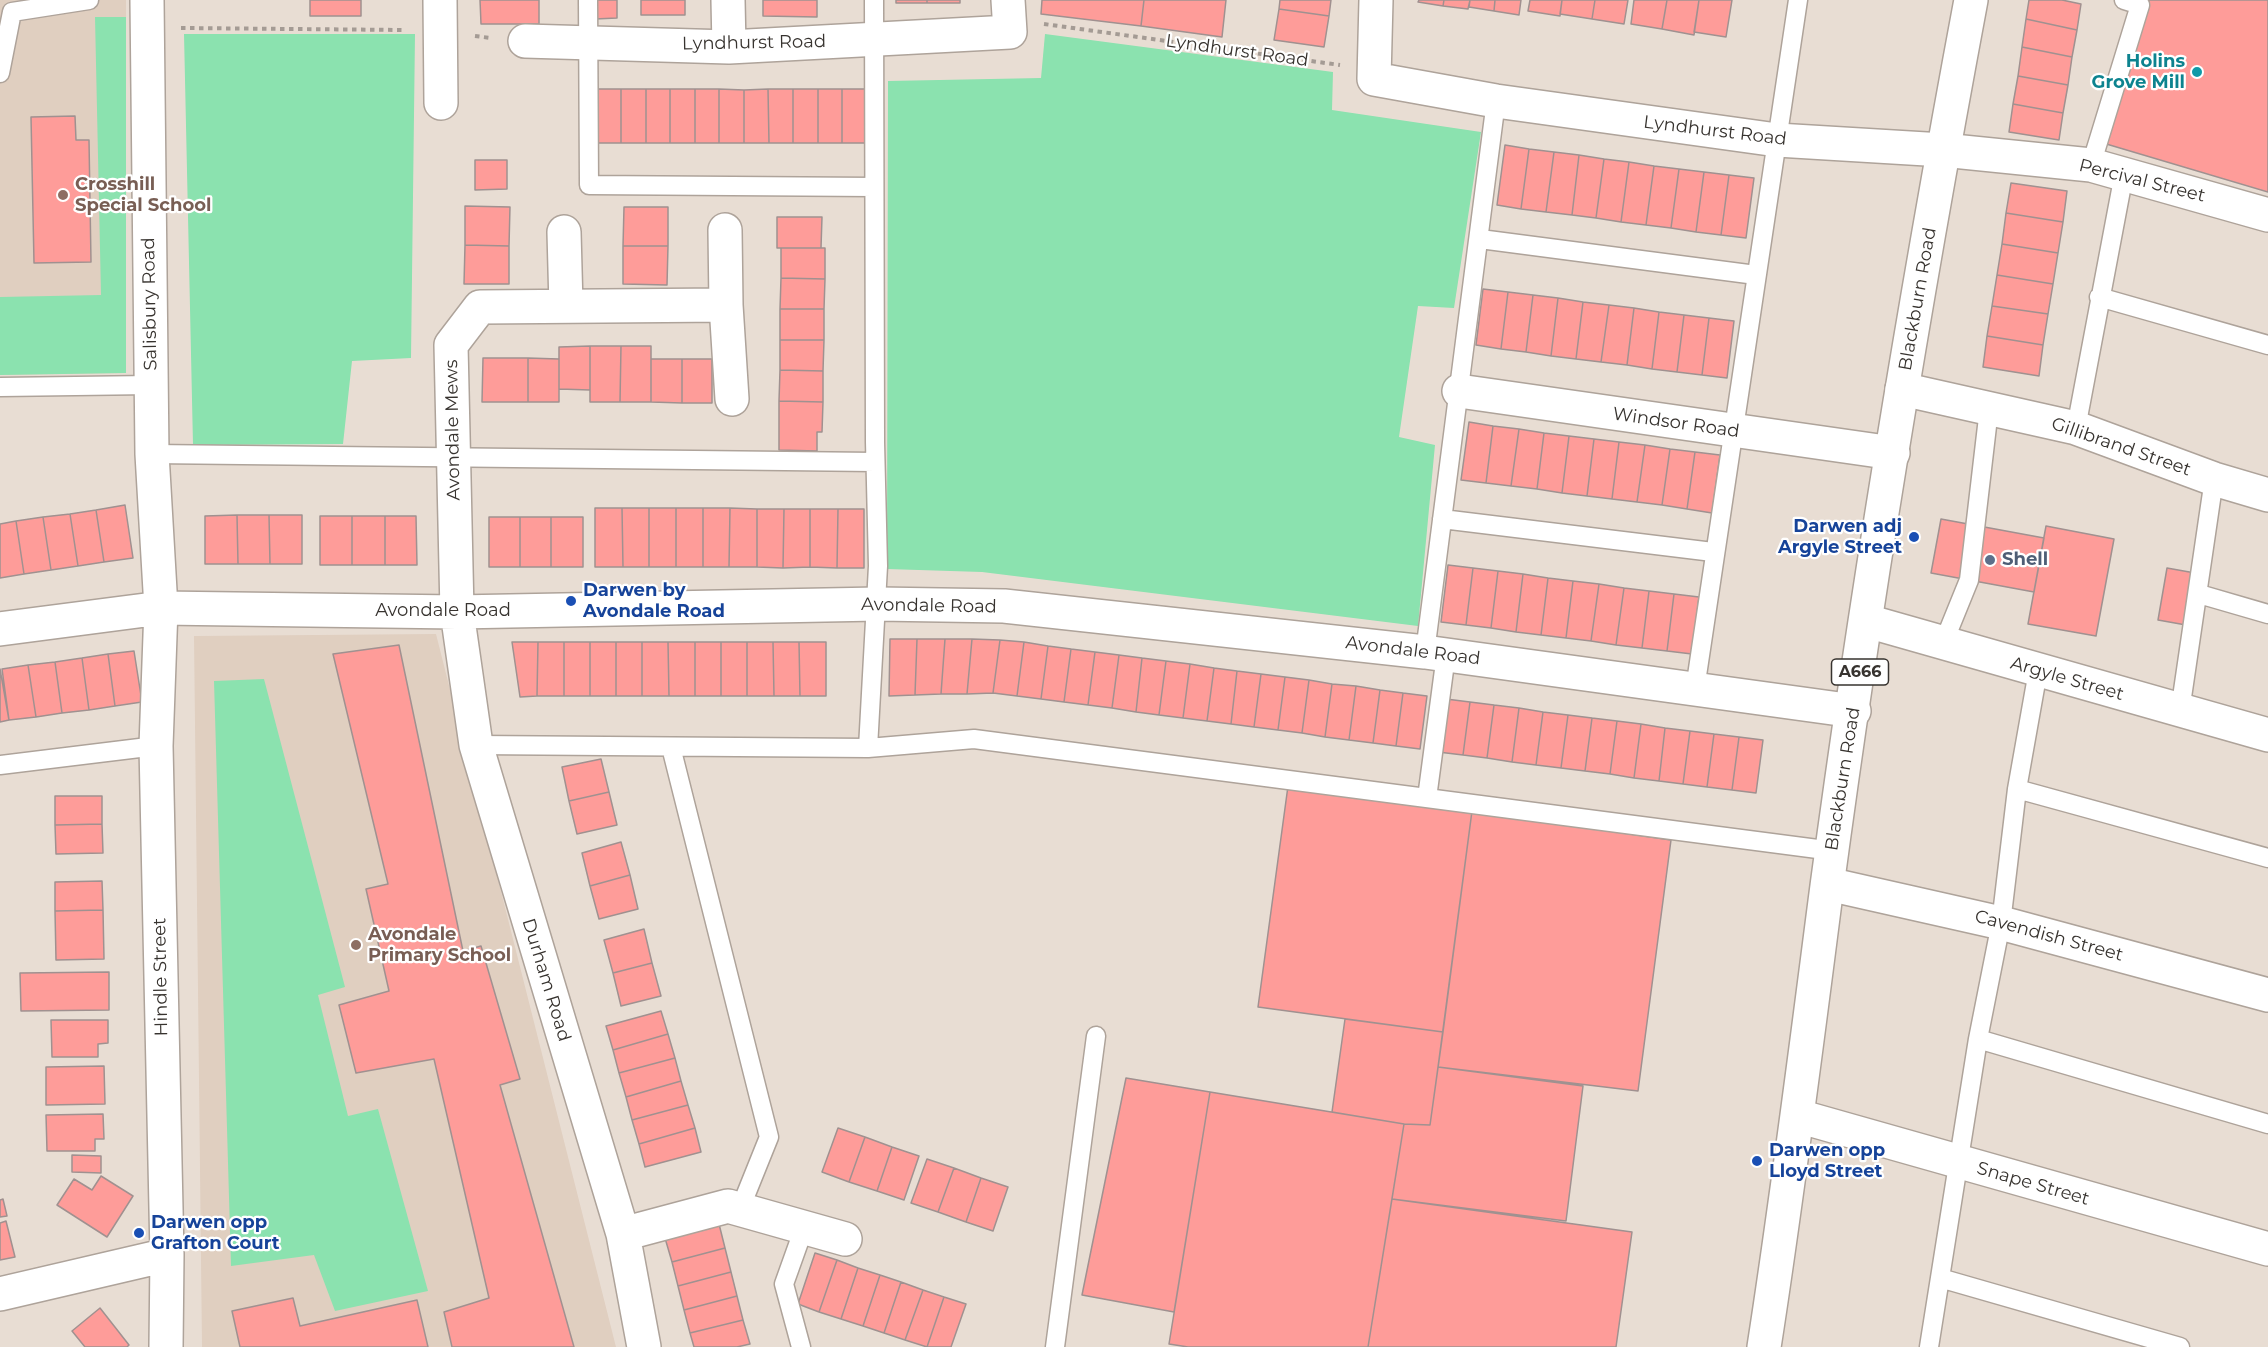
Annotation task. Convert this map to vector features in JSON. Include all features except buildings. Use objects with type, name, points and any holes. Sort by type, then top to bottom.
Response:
[{"type":"main road","points":[[440,0],[441,104]]},
{"type":"main road","points":[[728,0],[729,47]]},
{"type":"main road","points":[[1008,0],[1010,32]]},
{"type":"main road","points":[[1374,79],[1376,0]]},
{"type":"main road","name":"Blackburn Road","points":[[1770,1345],[1828,884],[1902,389],[1971,0]]},
{"type":"main road","name":"Salisbury Road","points":[[147,14],[152,454],[161,608]]},
{"type":"main road","name":"Lyndhurst Road","points":[[525,41],[589,41],[729,47],[1010,32]]},
{"type":"main road","name":"Lyndhurst Road","points":[[1374,79],[1496,101],[1777,140],[1943,150]]},
{"type":"main road","name":"Percival Street","points":[[1943,150],[2091,165],[2268,215]]},
{"type":"main road","points":[[725,230],[726,305],[732,399]]},
{"type":"main road","points":[[564,232],[566,306]]},
{"type":"main road","name":"Avondale Mews","points":[[457,612],[451,345],[480,307],[726,305]]},
{"type":"main road","name":"Gillibrand Street","points":[[1902,389],[2076,428],[2214,479],[2268,495]]},
{"type":"main road","name":"Windsor Road","points":[[1459,391],[1893,453]]},
{"type":"main road","name":"Avondale Road","points":[[0,629],[161,608],[457,612],[878,604],[1004,606],[1436,653],[1854,711]]},
{"type":"main road","name":"Hindle Street","points":[[161,608],[156,746],[167,1255],[166,1347]]},
{"type":"main road","name":"Durham Road","points":[[457,612],[476,745],[623,1234],[645,1347]]},
{"type":"main road","name":"Argyle Street","points":[[1868,621],[2268,735]]},
{"type":"main road","name":"Cavendish Street","points":[[1828,884],[2001,923],[2268,995]]},
{"type":"main road","name":"Snape Street","points":[[1798,1116],[2268,1249]]},
{"type":"main road","points":[[623,1234],[728,1206],[845,1239]]},
{"type":"main road","points":[[0,1294],[167,1255]]},
{"type":"lane","points":[[0,73],[12,12],[89,0]]},
{"type":"lane","points":[[588,0],[589,185],[874,187]]},
{"type":"lane","points":[[868,748],[878,604],[875,462],[874,0]]},
{"type":"lane","points":[[1695,689],[1713,552],[1798,0]]},
{"type":"lane","points":[[2091,165],[2140,5],[2124,0]]},
{"type":"lane","points":[[1427,798],[1442,519],[1480,240],[1496,101]]},
{"type":"lane","points":[[2076,428],[2124,174]]},
{"type":"lane","points":[[1480,240],[1756,275]]},
{"type":"lane","points":[[2099,297],[2268,345]]},
{"type":"lane","points":[[0,387],[151,385]]},
{"type":"lane","points":[[1943,644],[1969,580],[1989,409]]},
{"type":"lane","points":[[152,454],[875,462]]},
{"type":"lane","points":[[2180,711],[2199,594],[2214,479]]},
{"type":"lane","points":[[1442,519],[1713,552]]},
{"type":"lane","points":[[2199,594],[2268,614]]},
{"type":"lane","points":[[1929,1347],[1978,1039],[2001,923],[2017,789],[2038,671]]},
{"type":"lane","points":[[476,745],[868,748],[974,739],[1833,851]]},
{"type":"lane","points":[[0,765],[156,746]]},
{"type":"lane","points":[[671,747],[770,1137],[740,1209]]},
{"type":"lane","points":[[2017,789],[2268,858]]},
{"type":"lane","points":[[1055,1347],[1096,1036]]},
{"type":"lane","points":[[1978,1039],[2268,1124]]},
{"type":"lane","points":[[801,1347],[784,1284],[804,1228]]},
{"type":"lane","points":[[1940,1278],[2180,1347]]},
{"type":"path","points":[[147,14],[386,29],[525,41]]},
{"type":"path","name":"Lyndhurst Road","points":[[1010,32],[1041,24],[1337,64],[1374,79]]},
{"type":"shaded area","name":"Crosshill Special School","points":[[0,0],[126,0],[126,373],[0,375]]},
{"type":"shaded area","name":"Avondale Primary School","points":[[436,634],[616,1347],[202,1347],[194,636]]},
{"type":"green space","points":[[95,17],[126,17],[126,373],[0,375],[0,297],[101,295]]},
{"type":"green space","points":[[184,34],[415,34],[411,358],[352,361],[343,444],[193,445]]},
{"type":"green space","points":[[1045,34],[1333,72],[1332,110],[1481,132],[1454,308],[1418,306],[1399,437],[1435,445],[1418,626],[982,572],[887,569],[888,81],[1041,78]]},
{"type":"green space","points":[[264,679],[345,987],[318,995],[348,1116],[378,1109],[428,1291],[335,1311],[314,1255],[231,1266],[214,681]]},
{"type":"place","name":"Holins Grove Mill","points":[[2197,72]]},
{"type":"place","name":"Crosshill Special School","points":[[63,195]]},
{"type":"place","name":"Darwen adj Argyle Street","points":[[1914,537]]},
{"type":"place","name":"Shell","points":[[1990,560]]},
{"type":"place","name":"Darwen by Avondale Road","points":[[571,601]]},
{"type":"place","name":"Avondale Primary School","points":[[356,945]]},
{"type":"place","name":"Darwen opp Lloyd Street","points":[[1757,1161]]},
{"type":"place","name":"Darwen opp Grafton Court","points":[[139,1233]]}]
